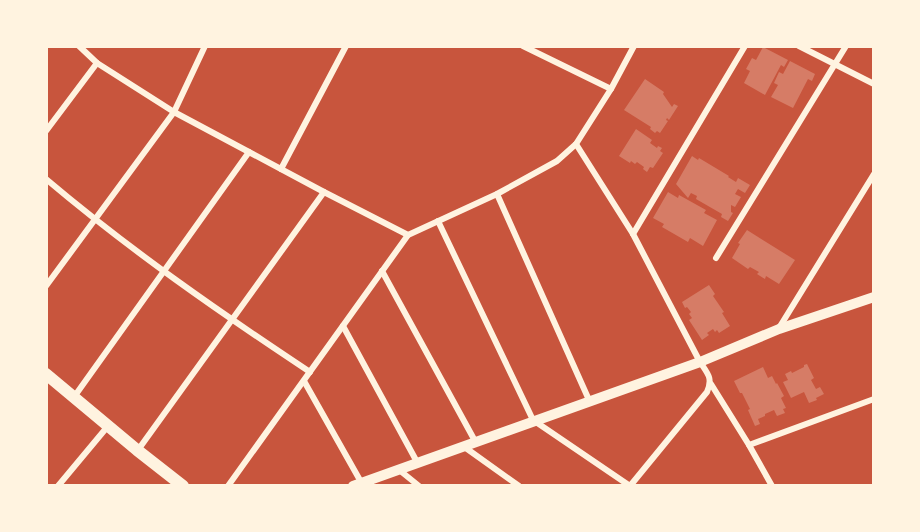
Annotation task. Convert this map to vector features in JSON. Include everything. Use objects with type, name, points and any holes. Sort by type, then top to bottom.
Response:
[{"type":"main road","points":[[46,374],[183,486]]},
{"type":"street","points":[[79,46],[97,63],[174,112],[408,235]]},
{"type":"street","points":[[46,286],[174,112],[205,46]]},
{"type":"street","points":[[281,169],[346,46]]},
{"type":"street","points":[[523,46],[611,89]]},
{"type":"street","points":[[228,486],[408,235],[497,194],[557,161],[576,144],[611,89],[634,46]]},
{"type":"street","points":[[633,234],[745,46]]},
{"type":"street","points":[[800,46],[873,84]]},
{"type":"street","points":[[716,258],[846,46]]},
{"type":"street","points":[[46,132],[97,63]]},
{"type":"street","points":[[576,144],[633,234],[711,384],[772,486]]},
{"type":"street","points":[[74,397],[249,152]]},
{"type":"street","points":[[779,328],[873,174]]},
{"type":"street","points":[[46,179],[95,220],[231,320],[310,372]]},
{"type":"street","points":[[138,450],[324,192]]},
{"type":"street","points":[[497,194],[589,400]]},
{"type":"street","points":[[438,221],[533,420],[630,486],[707,392],[711,384]]},
{"type":"street","points":[[382,270],[475,441]]},
{"type":"street","points":[[304,381],[357,484],[700,362],[779,328],[873,297]]},
{"type":"street","points":[[343,326],[417,462]]},
{"type":"street","points":[[749,445],[873,399]]},
{"type":"street","points":[[58,486],[108,426]]},
{"type":"street","points":[[462,446],[519,486]]},
{"type":"street","points":[[398,469],[418,486]]},
{"type":"building","points":[[763,47],[788,60],[784,67],[781,65],[765,95],[744,83],[750,71],[746,69],[752,58],[756,60]]},
{"type":"building","points":[[790,61],[815,74],[812,81],[808,79],[793,108],[771,97],[778,85],[774,83],[779,72],[783,74]]},
{"type":"building","points":[[645,79],[664,92],[663,94],[672,107],[674,104],[678,106],[669,120],[667,118],[668,121],[660,133],[657,131],[655,133],[650,129],[651,127],[624,110]]},
{"type":"building","points":[[636,129],[652,140],[650,143],[657,148],[658,146],[662,148],[660,151],[663,153],[653,168],[650,167],[647,172],[637,162],[635,164],[631,161],[630,163],[619,156]]},
{"type":"building","points":[[692,156],[698,160],[699,158],[736,182],[738,178],[750,185],[745,193],[738,189],[735,194],[741,197],[735,207],[731,205],[733,213],[728,221],[721,217],[722,214],[696,199],[697,196],[691,193],[688,198],[676,184]]},
{"type":"building","points":[[668,192],[678,198],[679,195],[706,210],[704,213],[717,220],[703,246],[690,238],[688,242],[662,227],[664,224],[653,218]]},
{"type":"building","points":[[747,230],[795,260],[779,284],[766,276],[765,279],[757,274],[759,272],[750,267],[748,269],[732,258]]},
{"type":"building","points":[[709,285],[730,326],[719,333],[713,329],[702,340],[689,320],[692,318],[689,314],[691,312],[682,302]]},
{"type":"building","points":[[807,364],[814,378],[811,380],[816,389],[820,387],[824,394],[809,403],[804,392],[791,398],[783,382],[788,380],[785,374],[791,371],[792,373]]},
{"type":"building","points":[[763,367],[768,378],[772,376],[777,383],[784,396],[781,398],[786,408],[783,409],[785,413],[777,416],[774,410],[765,414],[758,419],[760,424],[755,426],[748,410],[750,409],[734,381]]}]
